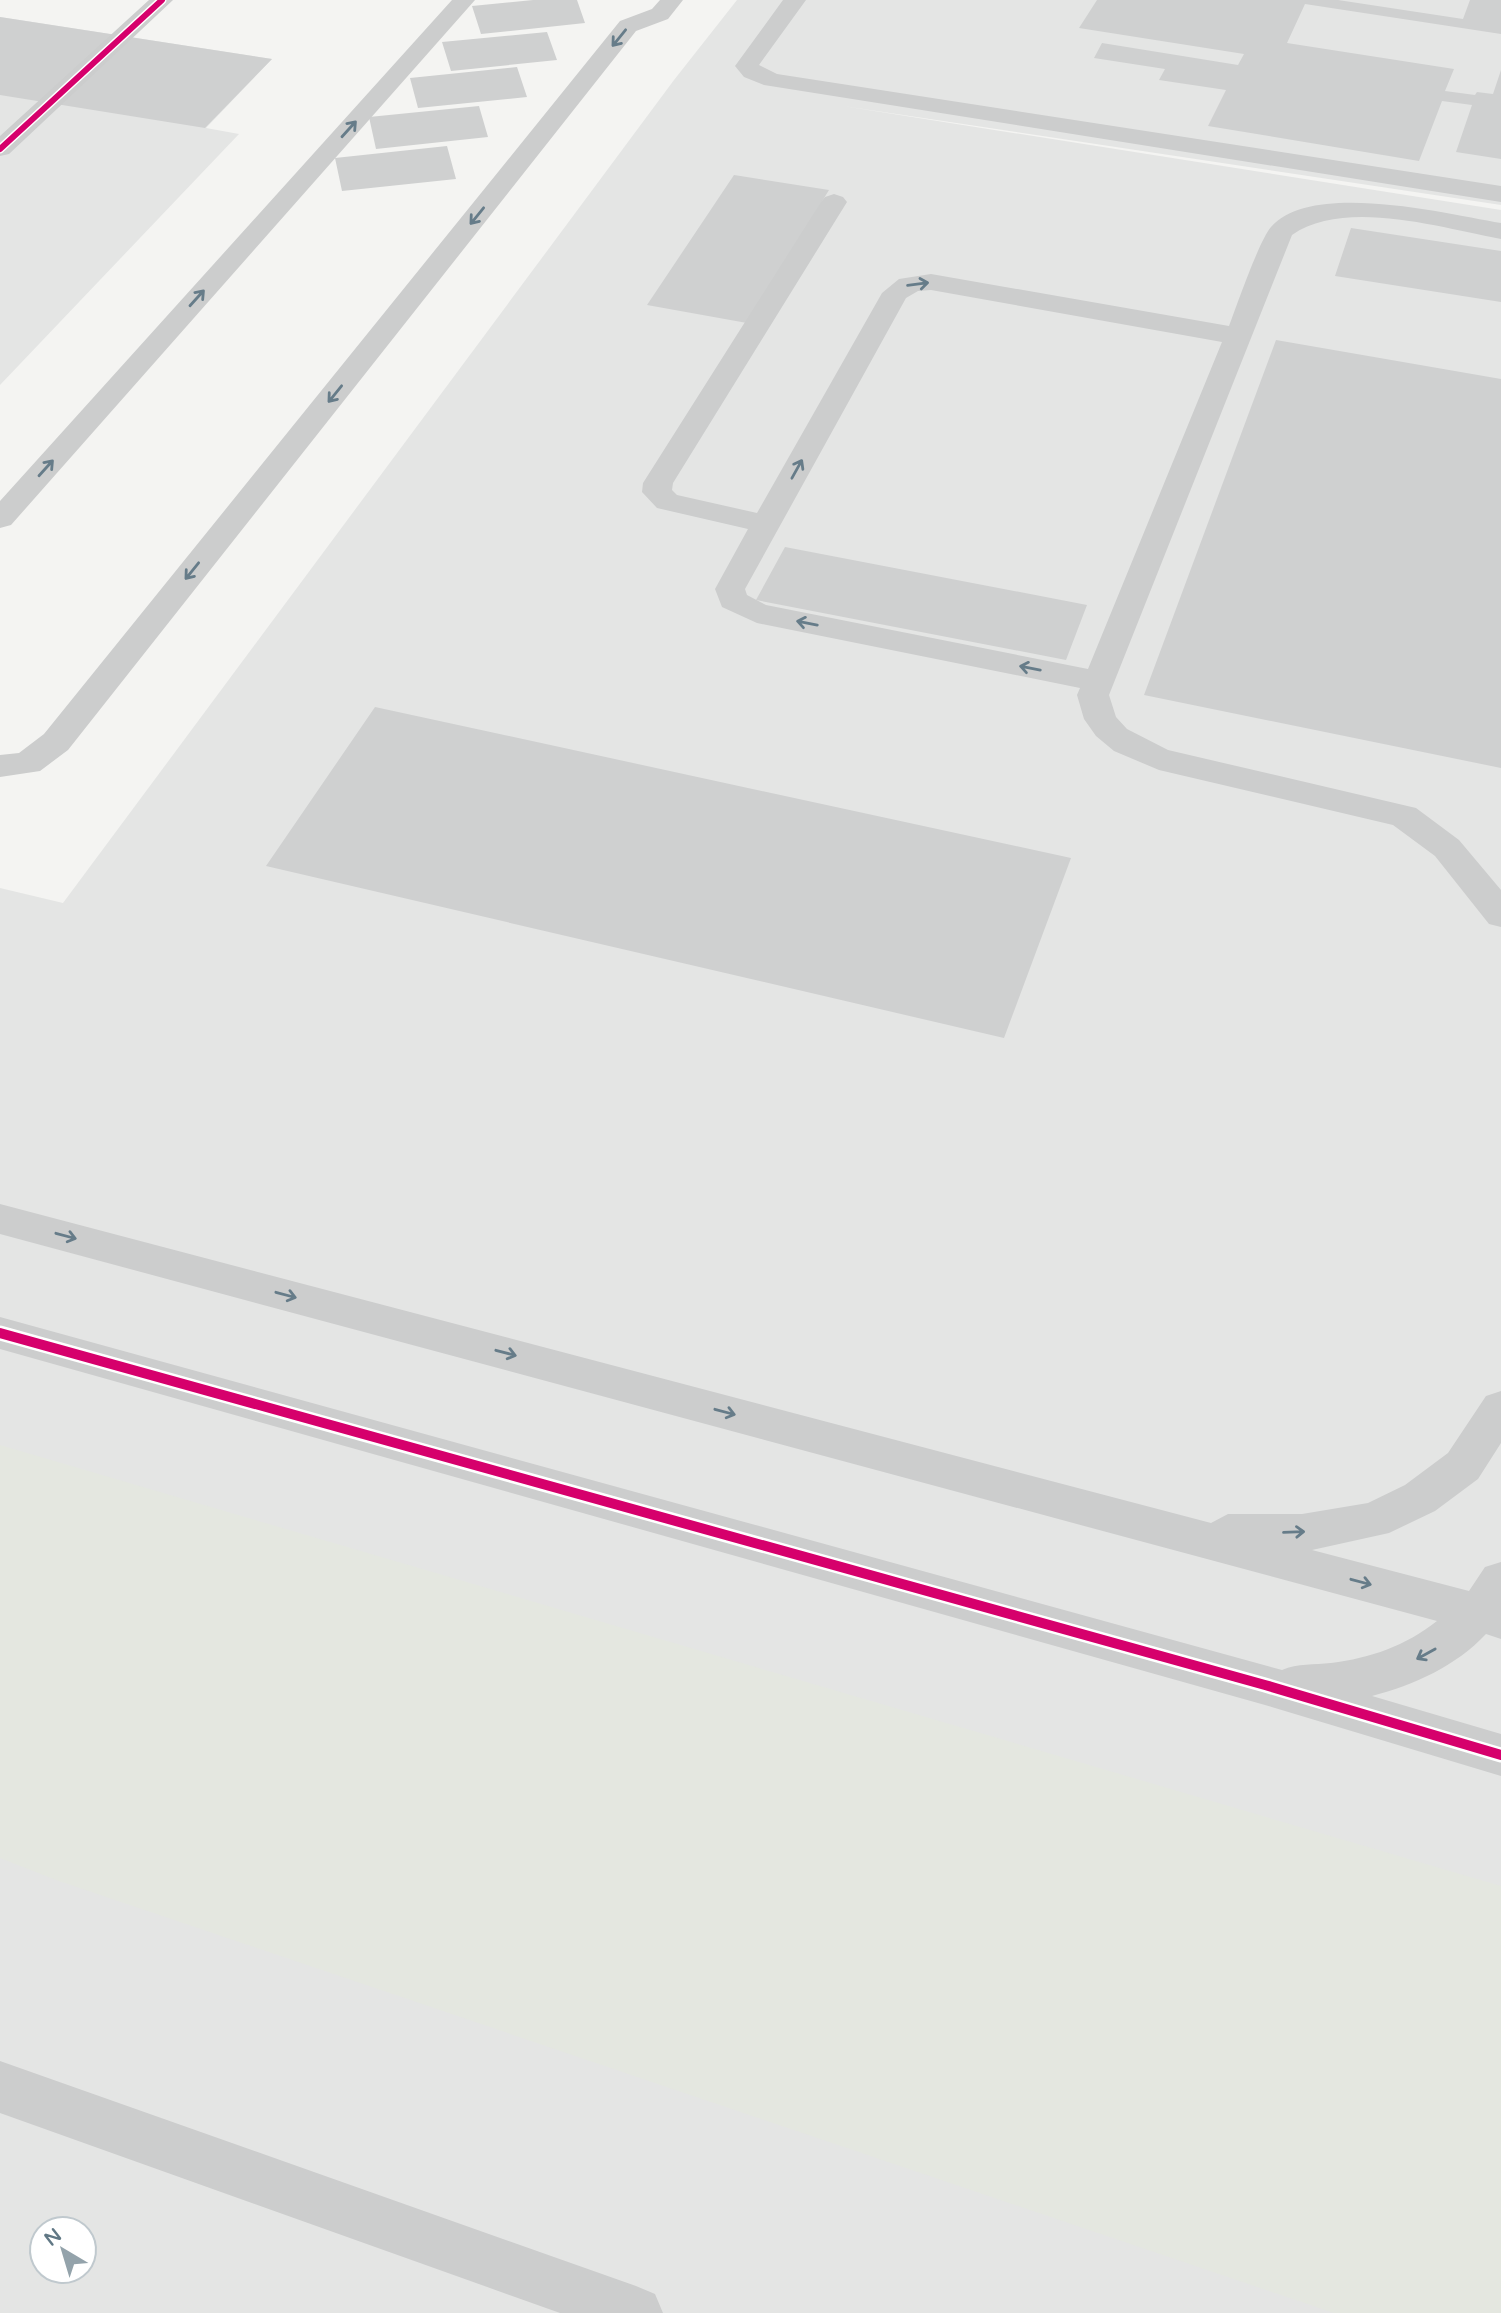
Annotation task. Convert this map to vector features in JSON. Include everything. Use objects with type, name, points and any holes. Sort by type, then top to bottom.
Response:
[{"type":"street","points":[[0,149],[162,0]]},
{"type":"street","points":[[0,519],[464,0]]},
{"type":"street","points":[[0,766],[28,763],[56,742],[628,26],[660,14],[672,0]]},
{"type":"street","points":[[795,0],[750,60],[747,66],[751,72],[772,80],[1501,194]]},
{"type":"street","points":[[766,524],[684,509],[667,502],[657,492],[658,483],[834,202]]},
{"type":"street","points":[[1501,231],[1350,208],[1307,213],[1290,221],[1281,231],[1093,695],[1094,711],[1108,730],[1129,748],[1159,759],[1404,816],[1434,834],[1456,854],[1501,915]]},
{"type":"street","points":[[1097,681],[743,608],[733,600],[730,589],[895,293],[904,286],[916,282],[932,282],[1237,336]]},
{"type":"street","points":[[0,1219],[1176,1532],[1494,1605]]},
{"type":"street","points":[[0,1333],[1265,1685],[1501,1755]]},
{"type":"street","points":[[1176,1532],[1302,1533],[1374,1520],[1420,1498],[1463,1466],[1501,1408]]},
{"type":"street","points":[[1265,1685],[1330,1685],[1379,1675],[1422,1657],[1458,1634],[1494,1605]]},
{"type":"street","points":[[0,2087],[636,2313]]},
{"type":"shaded area","points":[[737,0],[1501,0],[1501,205],[843,106],[1501,210],[1501,2313],[0,2313],[0,888],[63,903],[674,80]]},
{"type":"shaded area","points":[[0,17],[272,59],[206,128],[239,134],[0,385]]},
{"type":"shaded area","points":[[0,1445],[1501,1886],[1501,2313],[1334,2313],[56,1880],[0,1858]]},
{"type":"building","points":[[533,0],[577,0],[585,23],[481,34],[472,6]]},
{"type":"building","points":[[1097,0],[1338,0],[1463,19],[1470,0],[1501,0],[1501,34],[1305,4],[1287,43],[1454,69],[1445,91],[1475,95],[1477,92],[1493,94],[1501,70],[1501,159],[1456,152],[1472,105],[1442,101],[1419,161],[1208,126],[1226,90],[1159,80],[1165,69],[1094,58],[1102,43],[1238,65],[1244,54],[1079,28]]},
{"type":"building","points":[[0,17],[272,59],[205,128],[0,95]]},
{"type":"building","points":[[547,32],[557,60],[451,71],[442,42]]},
{"type":"building","points":[[517,67],[527,97],[418,108],[410,78]]},
{"type":"building","points":[[479,106],[488,137],[376,149],[369,117]]},
{"type":"building","points":[[447,146],[456,179],[342,191],[335,158]]},
{"type":"building","points":[[734,175],[829,190],[747,323],[647,305]]},
{"type":"building","points":[[1351,228],[1501,251],[1501,302],[1335,276]]},
{"type":"building","points":[[1276,340],[1501,379],[1501,768],[1144,695]]},
{"type":"building","points":[[785,547],[1087,605],[1066,660],[756,600]]},
{"type":"building","points":[[375,707],[1071,858],[1004,1038],[266,866]]},
{"type":"cycle path","points":[[0,149],[162,0]]},
{"type":"cycle path","points":[[0,1333],[1265,1685],[1501,1755]]}]
